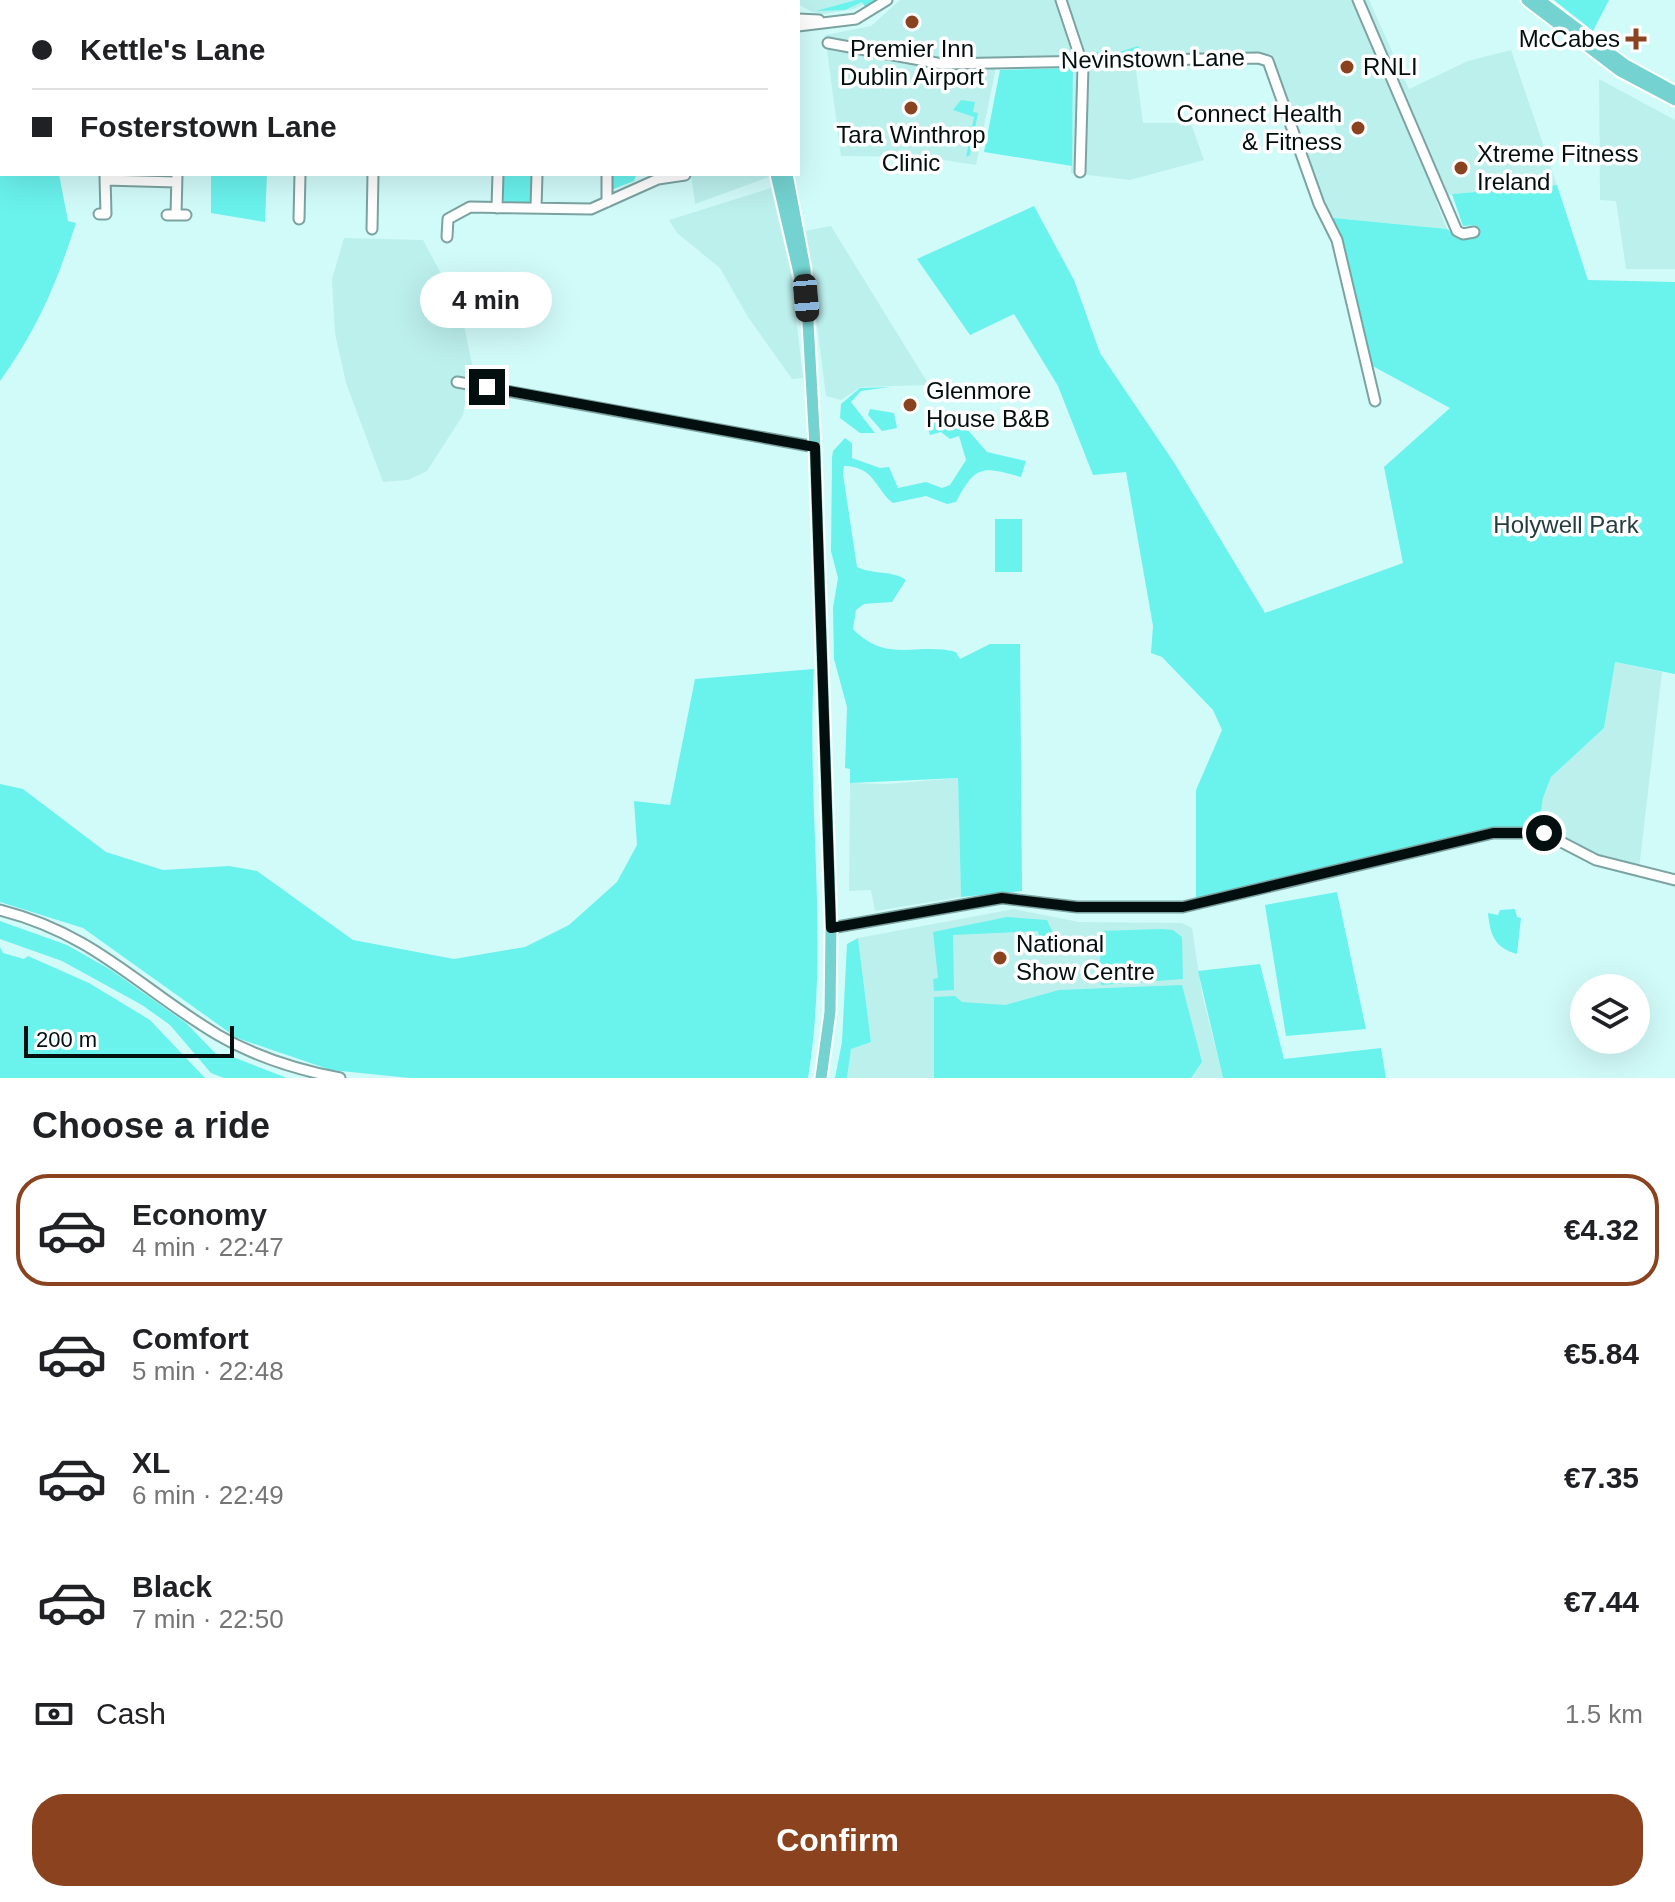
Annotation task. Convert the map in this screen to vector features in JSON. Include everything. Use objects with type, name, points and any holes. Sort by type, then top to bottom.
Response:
[{"type":"main road","points":[[1527,0],[1620,71],[1675,100]]},
{"type":"main road","points":[[1539,0],[1624,64],[1675,92]]},
{"type":"main road","points":[[776,176],[796,270],[806,298]]},
{"type":"main road","points":[[787,176],[805,269],[815,447],[831,928],[830,1012],[821,1078]]},
{"type":"street","points":[[800,26],[856,19],[887,0]]},
{"type":"street","points":[[1061,0],[1082,60],[1080,172]]},
{"type":"street","points":[[1358,0],[1457,231],[1463,234],[1474,232]]},
{"type":"street","points":[[800,16],[834,23]]},
{"type":"street","name":"Nevinstown Lane","points":[[828,43],[923,64],[1258,58],[1268,61],[1319,204],[1337,240],[1375,401]]},
{"type":"street","points":[[299,219],[300,176]]},
{"type":"street","points":[[372,229],[373,176]]},
{"type":"street","points":[[497,208],[498,176]]},
{"type":"street","points":[[536,208],[537,176]]},
{"type":"street","points":[[607,176],[607,202]]},
{"type":"street","points":[[447,237],[451,215],[470,207],[591,209],[657,176]]},
{"type":"street","points":[[99,214],[106,214],[105,177],[177,178],[176,215]]},
{"type":"street","points":[[457,382],[815,447]]},
{"type":"street","points":[[831,928],[1002,898],[1077,907],[1183,907],[1493,833],[1544,833],[1596,860],[1675,880]]},
{"type":"street","points":[[0,910],[37,921],[101,952],[195,1019],[243,1048],[293,1067],[340,1078]]},
{"type":"shaded area","points":[[800,0],[873,0],[854,9],[823,14],[800,5]]},
{"type":"shaded area","points":[[900,0],[1369,0],[1409,89],[1468,61],[1511,50],[1557,185],[1452,194],[1436,201],[1447,229],[1334,218],[1317,192],[1302,147],[1337,135],[1326,100],[1289,110],[1271,54],[998,58],[976,165],[924,157],[841,156],[825,35],[871,26]]},
{"type":"shaded area","points":[[1135,63],[1143,123],[1191,123],[1204,160],[1130,180],[1071,173],[1074,64]]},
{"type":"shaded area","points":[[1599,79],[1675,120],[1675,269],[1626,269],[1616,201],[1600,200]]},
{"type":"shaded area","points":[[691,176],[769,176],[769,177],[695,204]]},
{"type":"shaded area","points":[[771,188],[791,273],[803,378],[792,379],[748,317],[720,268],[677,233],[669,220]]},
{"type":"shaded area","points":[[831,226],[929,385],[861,387],[841,400],[826,396],[805,231]]},
{"type":"shaded area","points":[[344,238],[423,240],[461,311],[472,364],[463,415],[427,471],[408,480],[383,482],[346,383],[335,333],[332,279]]},
{"type":"shaded area","points":[[1614,662],[1662,672],[1639,869],[1579,850],[1538,829],[1543,798],[1551,777],[1604,728]]},
{"type":"shaded area","points":[[958,778],[961,897],[875,911],[871,890],[849,891],[850,783],[887,784]]},
{"type":"shaded area","name":"National Show Centre","points":[[1014,909],[1079,922],[1182,923],[1192,928],[1202,994],[1223,1078],[847,1078],[851,1048],[871,1042],[858,938]]},
{"type":"green space","points":[[856,0],[877,0],[866,8],[862,2],[845,10],[816,11]]},
{"type":"green space","points":[[1554,0],[1609,0],[1593,31]]},
{"type":"green space","points":[[1138,46],[1146,56],[1092,57],[1092,52],[1116,53]]},
{"type":"green space","points":[[1073,68],[1072,166],[984,152],[1000,70]]},
{"type":"green space","points":[[961,100],[975,102],[973,112],[978,113],[970,155],[966,157],[974,117],[953,110]]},
{"type":"green space","points":[[0,176],[59,176],[68,221],[76,223],[45,305],[0,381]]},
{"type":"green space","points":[[211,176],[267,176],[265,222],[211,213]]},
{"type":"green space","points":[[501,176],[533,176],[531,204],[504,204]]},
{"type":"green space","points":[[610,176],[636,176],[634,181],[611,190]]},
{"type":"green space","name":"Holywell Park","points":[[1557,185],[1588,280],[1675,282],[1675,674],[1615,662],[1604,728],[1551,777],[1543,798],[1538,829],[1519,829],[1196,903],[1196,790],[1222,730],[1213,710],[1162,657],[1151,653],[1153,626],[1126,472],[1093,475],[1058,386],[1014,314],[970,335],[917,259],[1034,206],[1074,280],[1100,353],[1175,464],[1265,613],[1403,563],[1384,467],[1450,408],[1367,363],[1330,222],[1334,218],[1447,229],[1459,238],[1477,235],[1475,225],[1463,226],[1452,194]]},
{"type":"green space","points":[[890,387],[861,391],[851,402],[875,433],[860,433],[840,418],[841,404],[860,388]]},
{"type":"green space","points":[[870,409],[894,413],[897,428],[882,431],[868,415]]},
{"type":"green space","points":[[955,415],[987,452],[1026,461],[1021,477],[997,471],[981,472],[969,481],[956,502],[947,504],[926,496],[893,503],[862,470],[844,466],[843,474],[857,567],[906,580],[892,602],[864,604],[856,610],[853,629],[878,646],[956,652],[960,659],[990,644],[1020,644],[1022,891],[961,897],[958,778],[850,783],[850,769],[845,768],[847,707],[834,659],[833,608],[838,578],[831,551],[833,451],[845,438],[852,443],[852,458],[880,468],[889,467],[898,488],[926,482],[942,488],[950,485],[966,460],[959,436],[950,439],[941,432],[930,435],[927,425]]},
{"type":"green space","points":[[995,519],[1022,519],[1022,572],[995,572]]},
{"type":"green space","points":[[814,669],[812,720],[817,976],[808,1078],[410,1078],[331,1070],[237,1038],[83,928],[0,902],[0,784],[23,789],[106,852],[163,870],[229,866],[257,871],[353,940],[454,959],[525,947],[569,925],[617,882],[637,845],[634,801],[670,805],[695,679]]},
{"type":"green space","points":[[1337,892],[1366,1029],[1286,1036],[1265,905]]},
{"type":"green space","points":[[1515,909],[1517,917],[1521,918],[1517,954],[1503,948],[1495,940],[1488,913],[1498,915],[1500,910]]},
{"type":"green space","points":[[1007,917],[1047,920],[1053,933],[1039,937],[1038,931],[953,935],[954,990],[934,991],[933,979],[938,978],[933,932]]},
{"type":"green space","points":[[0,921],[67,945],[111,970],[186,1023],[217,1055],[233,1057],[287,1078],[224,1078],[211,1073],[170,1025],[142,1005],[62,961],[0,939]]},
{"type":"green space","points":[[1173,930],[1182,937],[1183,979],[1101,985],[1099,931]]},
{"type":"green space","points":[[858,938],[871,1042],[851,1049],[847,1078],[835,1078],[842,1042],[847,944]]},
{"type":"green space","points":[[0,947],[3,953],[24,959],[28,956],[89,983],[150,1020],[205,1078],[0,1078]]},
{"type":"green space","points":[[1260,964],[1284,1059],[1381,1048],[1386,1078],[1223,1078],[1198,971]]},
{"type":"green space","points":[[1182,985],[1202,1062],[1191,1078],[934,1078],[934,997],[955,996],[962,1002],[1005,1005],[1059,990]]},
{"type":"place","name":"Premier Inn Dublin Airport","points":[[912,22]]},
{"type":"place","name":"McCabes","points":[[1636,39]]},
{"type":"place","name":"RNLI","points":[[1347,67]]},
{"type":"place","name":"Tara Winthrop Clinic","points":[[911,108]]},
{"type":"place","name":"Connect Health & Fitness","points":[[1358,128]]},
{"type":"place","name":"Xtreme Fitness Ireland","points":[[1461,168]]},
{"type":"place","name":"Glenmore House B&B","points":[[910,405]]},
{"type":"place","name":"National Show Centre","points":[[1000,958]]},
{"type":"route","points":[[487,387],[815,447],[831,928],[1002,898],[1040,900],[1077,907],[1183,907],[1318,872],[1493,833],[1544,833]]}]
